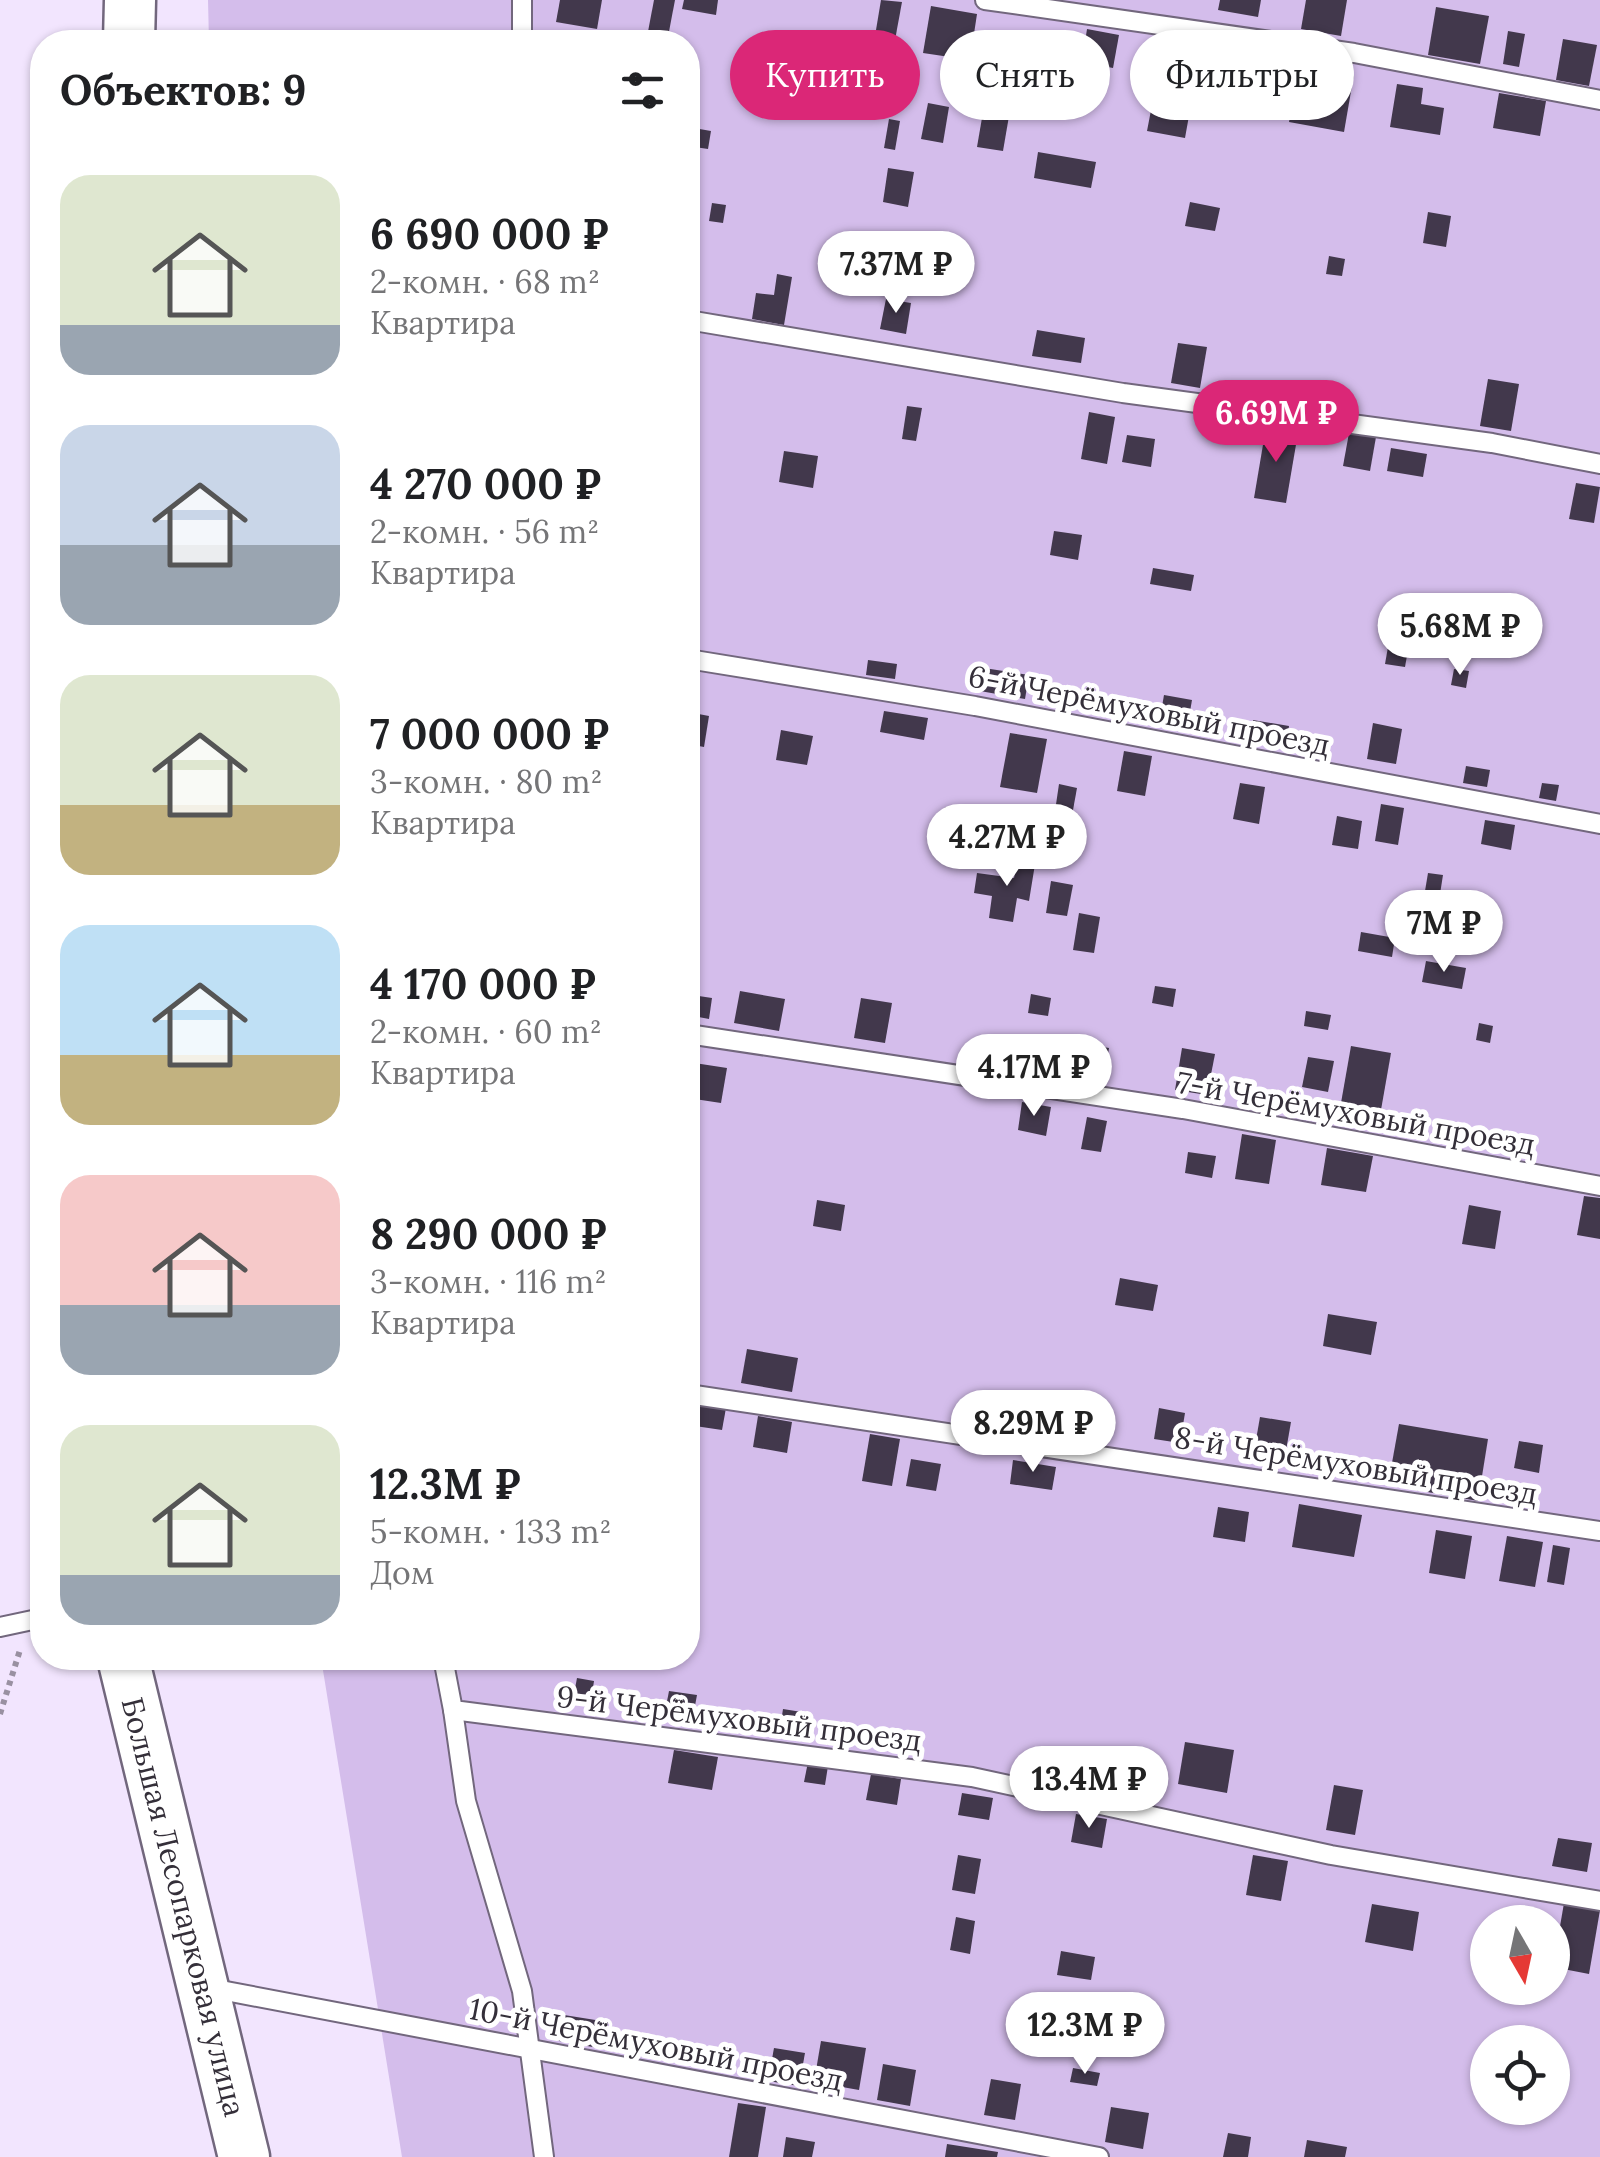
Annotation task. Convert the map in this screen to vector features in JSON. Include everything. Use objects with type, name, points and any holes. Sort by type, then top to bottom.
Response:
[{"type":"main road","points":[[129,30],[130,0]]},
{"type":"main road","name":"Большая Лесопарковая улица","points":[[126,1670],[244,2157]]},
{"type":"lane","points":[[522,0],[522,30]]},
{"type":"lane","points":[[985,0],[1354,53],[1600,100]]},
{"type":"lane","points":[[700,322],[1123,392],[1492,443],[1600,464]]},
{"type":"lane","name":"6-й Черёмуховый проезд","points":[[700,661],[975,706],[1600,824]]},
{"type":"lane","name":"7-й Черёмуховый проезд","points":[[700,1036],[1183,1109],[1600,1186]]},
{"type":"lane","name":"8-й Черёмуховый проезд","points":[[700,1396],[1600,1531]]},
{"type":"lane","points":[[0,1626],[30,1620]]},
{"type":"lane","points":[[445,1670],[466,1801],[522,1991],[544,2157]]},
{"type":"lane","name":"9-й Черёмуховый проезд","points":[[453,1710],[972,1777],[1331,1855],[1600,1900]]},
{"type":"lane","name":"10-й Черёмуховый проезд","points":[[202,1987],[1099,2157]]},
{"type":"path","points":[[0,1714],[30,1635]]},
{"type":"shaded area","points":[[208,0],[1600,0],[1600,2157],[402,2157],[323,1670],[700,1670],[700,30],[209,30]]},
{"type":"building","points":[[560,0],[602,0],[597,29],[556,22]]},
{"type":"building","points":[[654,0],[675,0],[669,30],[648,30]]},
{"type":"building","points":[[684,0],[718,0],[716,15],[682,9]]},
{"type":"building","points":[[881,0],[902,2],[897,30],[876,30]]},
{"type":"building","points":[[1220,0],[1261,0],[1258,17],[1218,10]]},
{"type":"building","points":[[1306,0],[1347,0],[1342,30],[1301,29]]},
{"type":"building","points":[[931,6],[977,14],[975,30],[940,30],[940,56],[923,53]]},
{"type":"building","points":[[1436,7],[1489,16],[1480,64],[1428,55]]},
{"type":"building","points":[[1508,31],[1525,34],[1519,67],[1503,64]]},
{"type":"building","points":[[1110,33],[1119,35],[1113,68],[1110,67]]},
{"type":"building","points":[[1563,39],[1597,45],[1589,86],[1556,80]]},
{"type":"building","points":[[1397,84],[1423,88],[1421,104],[1444,108],[1440,135],[1390,127]]},
{"type":"building","points":[[1499,93],[1546,101],[1540,136],[1493,128]]},
{"type":"building","points":[[928,103],[940,105],[940,120],[947,120],[943,143],[921,139]]},
{"type":"building","points":[[889,120],[900,121],[895,150],[884,148]]},
{"type":"building","points":[[982,120],[1008,120],[1003,151],[977,147]]},
{"type":"building","points":[[1149,120],[1188,120],[1185,138],[1147,131]]},
{"type":"building","points":[[1289,120],[1346,120],[1344,132]]},
{"type":"building","points":[[700,129],[711,131],[708,149],[700,148]]},
{"type":"building","points":[[1038,152],[1096,162],[1091,188],[1034,178]]},
{"type":"building","points":[[888,168],[914,172],[908,207],[883,202]]},
{"type":"building","points":[[1190,202],[1220,208],[1215,231],[1185,226]]},
{"type":"building","points":[[712,203],[726,205],[723,223],[709,221]]},
{"type":"building","points":[[1428,212],[1451,216],[1446,247],[1423,243]]},
{"type":"building","points":[[1329,256],[1345,259],[1342,276],[1326,274]]},
{"type":"building","points":[[777,274],[792,277],[784,325],[752,319],[756,293],[774,295]]},
{"type":"building","points":[[886,299],[911,303],[906,334],[880,329]]},
{"type":"building","points":[[1037,330],[1085,338],[1081,363],[1032,356]]},
{"type":"building","points":[[1178,343],[1207,347],[1200,388],[1171,383]]},
{"type":"building","points":[[1488,379],[1519,384],[1511,431],[1480,426]]},
{"type":"building","points":[[907,406],[922,408],[916,441],[902,439]]},
{"type":"building","points":[[1089,412],[1115,417],[1107,464],[1081,459]]},
{"type":"building","points":[[1266,427],[1298,433],[1286,503],[1254,498]]},
{"type":"building","points":[[1349,433],[1376,437],[1370,471],[1343,466]]},
{"type":"building","points":[[1127,435],[1155,439],[1151,467],[1122,462]]},
{"type":"building","points":[[1391,448],[1427,454],[1423,477],[1387,471]]},
{"type":"building","points":[[784,451],[818,456],[813,488],[779,482]]},
{"type":"building","points":[[1576,483],[1600,487],[1594,523],[1569,519]]},
{"type":"building","points":[[1054,531],[1082,535],[1078,560],[1050,555]]},
{"type":"building","points":[[1153,568],[1194,575],[1191,591],[1150,584]]},
{"type":"building","points":[[1391,630],[1411,633],[1405,667],[1385,664]]},
{"type":"building","points":[[868,660],[897,664],[895,679],[866,675]]},
{"type":"building","points":[[984,668],[1029,675],[1025,699],[980,691]]},
{"type":"building","points":[[1454,669],[1469,671],[1466,688],[1451,685]]},
{"type":"building","points":[[1164,695],[1192,700],[1187,729],[1159,724]]},
{"type":"building","points":[[884,711],[928,718],[924,740],[880,732]]},
{"type":"building","points":[[700,714],[709,716],[704,747],[700,746]]},
{"type":"building","points":[[1253,720],[1289,726],[1286,746],[1249,739]]},
{"type":"building","points":[[1373,723],[1402,729],[1396,764],[1367,759]]},
{"type":"building","points":[[781,730],[813,736],[807,765],[776,760]]},
{"type":"building","points":[[1010,733],[1047,739],[1037,793],[1000,787]]},
{"type":"building","points":[[1124,751],[1152,756],[1145,796],[1117,791]]},
{"type":"building","points":[[1466,766],[1490,770],[1487,787],[1463,783]]},
{"type":"building","points":[[1240,783],[1265,787],[1259,824],[1233,819]]},
{"type":"building","points":[[1542,783],[1559,785],[1556,801],[1539,798]]},
{"type":"building","points":[[1059,784],[1077,788],[1071,821],[1054,818]]},
{"type":"building","points":[[1381,804],[1404,808],[1398,845],[1375,841]]},
{"type":"building","points":[[945,807],[971,811],[965,850],[938,845]]},
{"type":"building","points":[[1337,816],[1362,821],[1358,849],[1332,845]]},
{"type":"building","points":[[1485,820],[1515,825],[1511,850],[1481,844]]},
{"type":"building","points":[[1019,855],[1036,858],[1029,901],[1017,898],[1013,922],[989,918],[992,896],[974,893],[977,873],[1014,878]]},
{"type":"building","points":[[1428,873],[1443,875],[1440,894],[1425,891]]},
{"type":"building","points":[[1051,881],[1073,885],[1067,916],[1046,913]]},
{"type":"building","points":[[1079,913],[1100,917],[1094,953],[1073,950]]},
{"type":"building","points":[[1361,932],[1395,938],[1392,957],[1358,951]]},
{"type":"building","points":[[1426,961],[1466,968],[1462,989],[1422,982]]},
{"type":"building","points":[[1155,986],[1176,989],[1173,1007],[1152,1003]]},
{"type":"building","points":[[740,991],[785,999],[779,1031],[734,1023]]},
{"type":"building","points":[[1031,994],[1051,998],[1048,1016],[1028,1013]]},
{"type":"building","points":[[700,996],[712,998],[709,1019],[700,1017]]},
{"type":"building","points":[[861,998],[892,1003],[885,1043],[854,1038]]},
{"type":"building","points":[[1306,1011],[1331,1015],[1328,1030],[1304,1026]]},
{"type":"building","points":[[1479,1023],[1493,1026],[1490,1043],[1476,1040]]},
{"type":"building","points":[[1085,1044],[1109,1048],[1104,1078],[1080,1074]]},
{"type":"building","points":[[1351,1046],[1391,1053],[1378,1127],[1338,1120]]},
{"type":"building","points":[[1182,1048],[1215,1054],[1207,1095],[1175,1090]]},
{"type":"building","points":[[1308,1057],[1334,1061],[1328,1092],[1302,1087]]},
{"type":"building","points":[[700,1064],[727,1068],[721,1103],[700,1100]]},
{"type":"building","points":[[1022,1102],[1051,1107],[1046,1136],[1018,1130]]},
{"type":"building","points":[[1087,1117],[1107,1121],[1101,1152],[1081,1149]]},
{"type":"building","points":[[1242,1134],[1276,1140],[1269,1184],[1235,1179]]},
{"type":"building","points":[[1327,1148],[1373,1156],[1366,1192],[1321,1185]]},
{"type":"building","points":[[1188,1152],[1216,1156],[1212,1178],[1185,1173]]},
{"type":"building","points":[[1584,1196],[1600,1198],[1600,1239],[1577,1235]]},
{"type":"building","points":[[817,1200],[845,1205],[841,1231],[813,1226]]},
{"type":"building","points":[[1469,1205],[1501,1211],[1495,1249],[1462,1244]]},
{"type":"building","points":[[1120,1278],[1158,1285],[1153,1311],[1115,1305]]},
{"type":"building","points":[[1328,1314],[1377,1322],[1371,1355],[1323,1346]]},
{"type":"building","points":[[747,1349],[798,1358],[792,1392],[741,1383]]},
{"type":"building","points":[[994,1395],[1017,1399],[1012,1425],[990,1421]]},
{"type":"building","points":[[700,1403],[726,1408],[722,1430],[700,1427]]},
{"type":"building","points":[[1159,1408],[1185,1413],[1180,1443],[1154,1439]]},
{"type":"building","points":[[758,1416],[792,1422],[787,1453],[753,1447]]},
{"type":"building","points":[[1260,1417],[1291,1422],[1284,1462],[1253,1457]]},
{"type":"building","points":[[1399,1424],[1488,1439],[1478,1501],[1388,1485]]},
{"type":"building","points":[[870,1434],[900,1439],[892,1486],[862,1481]]},
{"type":"building","points":[[1519,1441],[1543,1445],[1539,1473],[1514,1468]]},
{"type":"building","points":[[911,1459],[941,1464],[936,1491],[906,1486]]},
{"type":"building","points":[[1013,1460],[1056,1467],[1052,1490],[1010,1484]]},
{"type":"building","points":[[1299,1504],[1362,1515],[1354,1557],[1292,1547]]},
{"type":"building","points":[[1218,1507],[1249,1512],[1245,1542],[1213,1537]]},
{"type":"building","points":[[1436,1530],[1472,1536],[1465,1579],[1429,1573]]},
{"type":"building","points":[[1507,1536],[1543,1542],[1535,1587],[1499,1581]]},
{"type":"building","points":[[1553,1545],[1570,1548],[1564,1585],[1547,1582]]},
{"type":"building","points":[[577,1678],[594,1681],[590,1707],[572,1704]]},
{"type":"building","points":[[669,1691],[697,1695],[692,1722],[664,1717]]},
{"type":"building","points":[[783,1709],[808,1713],[804,1740],[779,1735]]},
{"type":"building","points":[[1185,1742],[1234,1750],[1227,1793],[1178,1784]]},
{"type":"building","points":[[674,1750],[718,1757],[712,1790],[668,1783]]},
{"type":"building","points":[[808,1762],[828,1766],[825,1785],[804,1782]]},
{"type":"building","points":[[871,1774],[901,1779],[897,1805],[866,1800]]},
{"type":"building","points":[[1334,1785],[1363,1790],[1355,1835],[1326,1830]]},
{"type":"building","points":[[962,1793],[993,1798],[989,1820],[958,1815]]},
{"type":"building","points":[[1076,1814],[1107,1819],[1102,1848],[1071,1842]]},
{"type":"building","points":[[1558,1838],[1592,1843],[1587,1872],[1552,1866]]},
{"type":"building","points":[[958,1855],[981,1859],[975,1894],[952,1890]]},
{"type":"building","points":[[1253,1855],[1288,1861],[1281,1901],[1246,1895]]},
{"type":"building","points":[[1564,1903],[1600,1910],[1589,1974],[1570,1970],[1570,1905]]},
{"type":"building","points":[[1372,1904],[1419,1912],[1413,1951],[1365,1942]]},
{"type":"building","points":[[956,1917],[975,1921],[970,1954],[950,1950]]},
{"type":"building","points":[[1061,1951],[1095,1957],[1091,1980],[1057,1975]]},
{"type":"building","points":[[564,2015],[608,2022],[604,2049],[559,2041]]},
{"type":"building","points":[[821,2041],[866,2048],[859,2090],[814,2082]]},
{"type":"building","points":[[774,2048],[805,2053],[799,2086],[768,2081]]},
{"type":"building","points":[[883,2064],[916,2070],[910,2106],[877,2100]]},
{"type":"building","points":[[1073,2068],[1100,2073],[1097,2086],[1070,2082]]},
{"type":"building","points":[[991,2079],[1021,2084],[1015,2120],[984,2115]]},
{"type":"building","points":[[738,2103],[766,2107],[758,2157],[729,2157]]},
{"type":"building","points":[[1111,2107],[1149,2113],[1143,2149],[1105,2142]]},
{"type":"building","points":[[1228,2133],[1251,2137],[1248,2157],[1223,2157]]},
{"type":"building","points":[[786,2137],[815,2142],[812,2157],[783,2157]]},
{"type":"building","points":[[1307,2140],[1347,2147],[1345,2157],[1304,2157]]},
{"type":"building","points":[[947,2144],[998,2152],[997,2157],[945,2157]]}]
